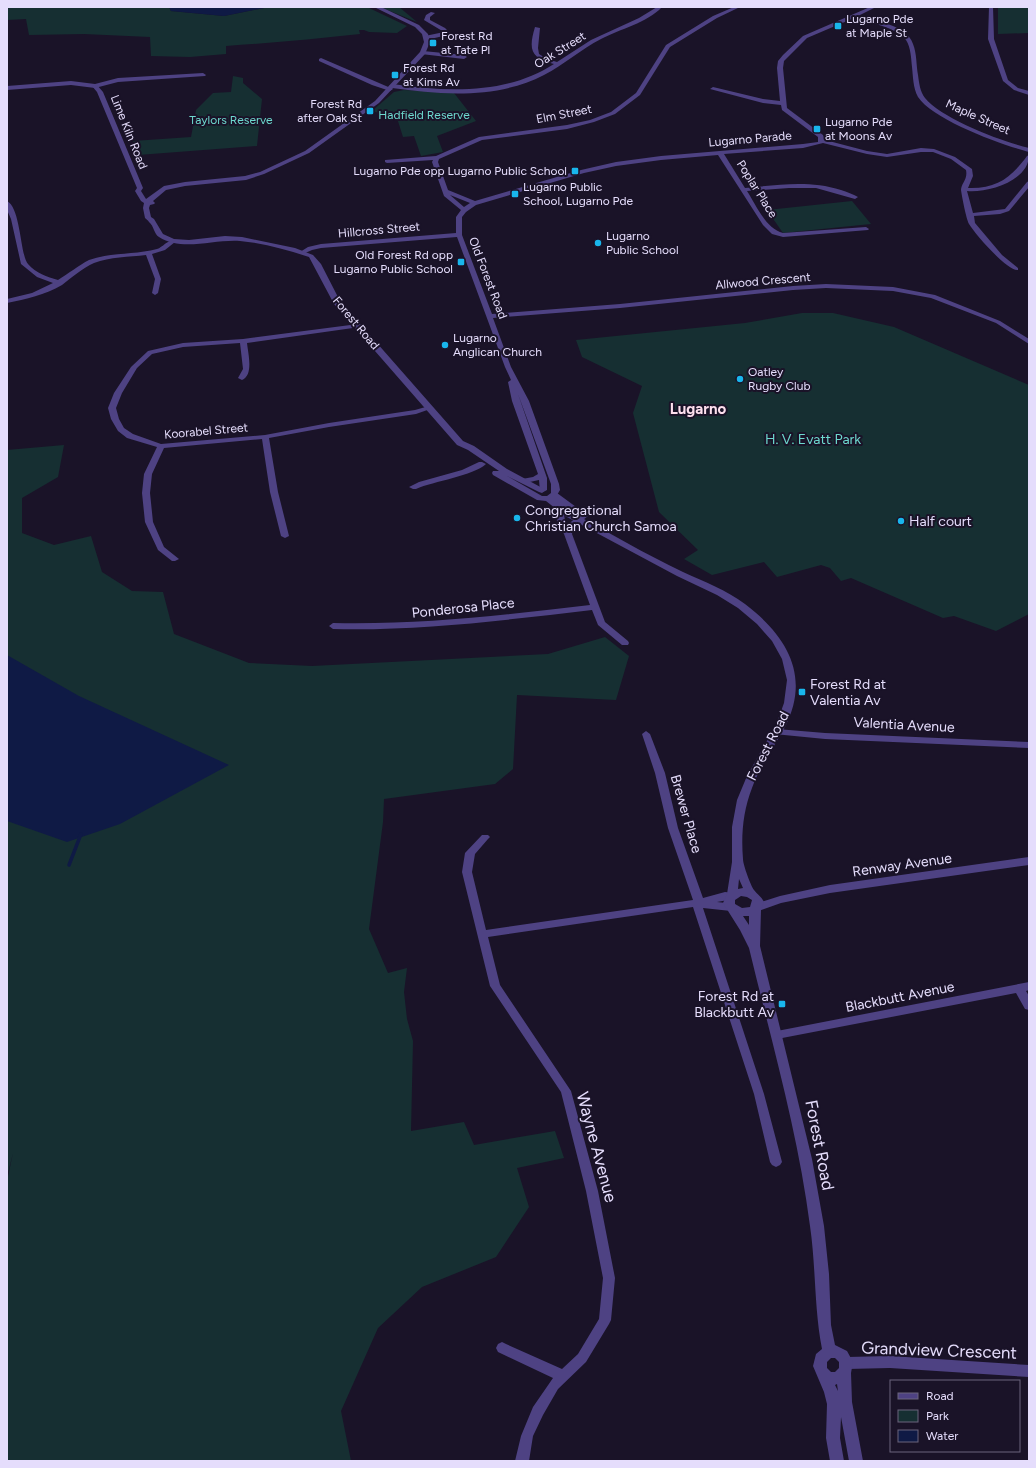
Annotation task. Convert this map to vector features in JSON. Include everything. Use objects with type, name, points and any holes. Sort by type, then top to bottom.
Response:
[{"type":"street","points":[[303,252],[236,238],[219,238],[188,242],[173,241],[160,235],[152,220],[154,217],[153,200],[165,192],[173,189],[258,175],[307,152],[374,104],[423,53],[427,45],[427,37],[421,29],[413,23],[377,7]]},
{"type":"street","name":"Oak Street","points":[[321,60],[374,84],[391,87],[443,91],[485,89],[532,78],[558,64],[594,40],[652,13],[660,7]]},
{"type":"street","name":"Elm Street","points":[[437,158],[481,138],[567,127],[592,121],[613,112],[628,103],[638,94],[668,46],[715,18],[738,7]]},
{"type":"street","points":[[712,89],[752,99],[782,103],[780,68],[781,61],[785,56],[805,37],[874,7]]},
{"type":"street","points":[[991,7],[991,39],[1006,81],[1012,87],[1029,93]]},
{"type":"street","points":[[427,37],[447,33],[445,29],[427,20],[428,16],[433,13]]},
{"type":"street","name":"Maple Street","points":[[854,16],[895,30],[907,37],[911,47],[918,90],[922,99],[931,107],[948,117],[1017,147],[1029,150]]},
{"type":"street","points":[[538,28],[535,48],[537,55],[545,60],[558,64]]},
{"type":"street","points":[[423,53],[464,57]]},
{"type":"street","points":[[7,88],[71,83],[95,86],[118,80],[204,75]]},
{"type":"street","name":"Lime Kiln Road","points":[[95,86],[100,92],[140,188],[138,191],[139,194],[143,200],[153,200],[149,190],[140,188]]},
{"type":"street","name":"Lugarno Parade","points":[[475,203],[605,166],[643,160],[809,145],[817,144],[822,141],[820,135],[786,112],[782,103]]},
{"type":"street","points":[[822,141],[883,155],[901,155],[925,150],[940,152],[959,162],[969,169],[970,176],[964,189],[972,223],[1000,256],[1016,268]]},
{"type":"street","name":"Poplar Place","points":[[720,153],[768,228],[776,236],[866,229]]},
{"type":"street","points":[[387,161],[437,158],[435,162],[447,196],[465,210],[475,203]]},
{"type":"street","points":[[964,189],[987,188],[1012,178],[1029,158]]},
{"type":"street","points":[[970,215],[1007,210],[1029,183]]},
{"type":"street","points":[[744,190],[816,186],[855,197]]},
{"type":"street","points":[[446,191],[475,203]]},
{"type":"street","points":[[7,203],[14,219],[24,264],[39,276],[60,283]]},
{"type":"street","name":"Old Forest Road","points":[[465,210],[457,220],[459,235],[508,367],[525,401],[556,487],[552,496]]},
{"type":"street","name":"Hillcross Street","points":[[303,252],[310,248],[325,245],[459,235]]},
{"type":"street","points":[[7,301],[34,295],[60,283],[78,269],[91,262],[109,257],[148,253],[163,249],[173,241]]},
{"type":"street","name":"Forest Road","points":[[303,252],[311,256],[315,261],[335,298],[460,443],[462,449],[482,464],[541,492]]},
{"type":"street","points":[[148,253],[158,279],[155,292]]},
{"type":"street","name":"Allwood Crescent","points":[[489,316],[620,306],[793,288],[826,286],[893,289],[933,296],[998,322],[1029,342]]},
{"type":"street","name":"Koorabel Street","points":[[358,326],[243,341],[183,345],[155,350],[143,357],[134,367],[118,393],[112,408],[115,419],[120,429],[130,436],[161,446],[265,437],[329,425],[416,412],[429,408]]},
{"type":"street","points":[[242,378],[246,369],[243,341]]},
{"type":"street","name":"Old Forest Road","points":[[508,367],[516,401],[542,474],[541,492]]},
{"type":"street","points":[[265,437],[274,492],[285,536]]},
{"type":"street","name":"Forest Road","points":[[460,443],[471,448],[504,471],[525,481],[541,492]]},
{"type":"street","points":[[161,446],[148,474],[146,493],[149,522],[161,548],[175,559]]},
{"type":"street","points":[[413,487],[429,480],[468,470],[482,464]]},
{"type":"street","points":[[525,481],[535,479],[542,474]]},
{"type":"street","points":[[541,492],[552,496]]},
{"type":"street","name":"Forest Road","points":[[552,496],[559,508],[581,518],[680,574],[695,580],[752,615],[769,630],[782,648],[789,667],[791,686],[789,703],[777,732],[755,768],[743,798],[737,829],[737,861],[732,902],[755,948],[801,1133],[810,1179],[822,1274],[824,1325],[829,1352]]},
{"type":"street","name":"Forest Road","points":[[552,496],[572,509],[581,518]]},
{"type":"street","points":[[559,508],[561,521],[568,534],[600,623],[625,643]]},
{"type":"street","points":[[568,534],[569,528],[581,518]]},
{"type":"street","name":"Ponderosa Place","points":[[334,626],[376,628],[431,626],[594,607]]},
{"type":"street","name":"Valentia Avenue","points":[[777,732],[825,736],[1029,745]]},
{"type":"street","name":"Brewer Place","points":[[646,734],[660,773],[673,828],[698,903]]},
{"type":"street","name":"Wayne Avenue","points":[[485,837],[470,853],[467,872],[495,986],[566,1091],[592,1191],[609,1278],[605,1320],[582,1358],[554,1385],[538,1411],[527,1436],[522,1461]]},
{"type":"street","name":"Forest Road","points":[[737,861],[752,895]]},
{"type":"street","name":"Renway Avenue","points":[[755,909],[780,900],[857,885],[1029,861]]},
{"type":"street","points":[[482,934],[698,903],[732,902],[744,913],[755,909],[758,902],[752,895],[740,892],[732,902]]},
{"type":"street","name":"Renway Avenue","points":[[752,895],[780,900]]},
{"type":"street","points":[[698,903],[698,908],[759,1094],[776,1162]]},
{"type":"street","name":"Forest Road","points":[[755,909],[755,948]]},
{"type":"street","points":[[1024,987],[1029,1006]]},
{"type":"street","name":"Blackbutt Avenue","points":[[777,1035],[1024,987]]},
{"type":"street","points":[[502,1348],[563,1376]]},
{"type":"street","points":[[837,1461],[833,1438],[834,1404],[831,1392],[820,1368],[820,1360],[829,1352],[838,1353],[842,1356],[846,1369],[845,1402],[856,1461]]},
{"type":"street","name":"Grandview Crescent","points":[[846,1369],[890,1362],[1029,1371]]},
{"type":"street","points":[[820,1368],[827,1375],[836,1378],[846,1369]]},
{"type":"green space","points":[[7,7],[169,7],[171,11],[224,16],[269,7],[367,7],[407,26],[397,33],[369,32],[359,30],[360,34],[226,46],[226,54],[190,57],[151,56],[150,37],[84,34],[29,35],[26,19],[7,20]]},
{"type":"green space","points":[[380,7],[399,7],[417,22]]},
{"type":"green space","points":[[998,7],[1029,7],[1029,33],[998,34]]},
{"type":"green space","name":"Taylors Reserve","points":[[233,76],[243,78],[243,83],[262,99],[257,146],[138,155],[133,141],[191,137],[196,110],[213,93],[231,92]]},
{"type":"green space","name":"Hadfield Reserve","points":[[404,90],[454,93],[476,121],[437,136],[443,152],[421,156],[414,136],[403,137],[397,118],[372,111],[394,92]]},
{"type":"green space","points":[[852,201],[871,224],[783,233],[767,210]]},
{"type":"green space","name":"H. V. Evatt Park","points":[[802,313],[833,313],[894,327],[1029,385],[1029,614],[996,631],[954,616],[943,618],[851,578],[841,581],[830,568],[821,565],[777,577],[764,562],[712,575],[684,559],[698,550],[659,512],[633,413],[642,386],[582,357],[576,340],[745,323]]},
{"type":"green space","points":[[64,445],[58,477],[22,498],[22,533],[54,545],[91,536],[102,572],[132,591],[163,592],[174,634],[249,663],[312,666],[548,654],[605,637],[629,656],[616,700],[517,695],[513,769],[495,784],[384,799],[383,822],[369,929],[388,973],[407,968],[404,992],[407,1019],[413,1041],[411,1131],[464,1122],[474,1145],[555,1131],[564,1158],[517,1168],[529,1207],[496,1257],[422,1287],[378,1328],[341,1411],[351,1461],[7,1461],[7,1181],[13,1153],[7,1177],[7,450]]},
{"type":"water","points":[[169,7],[269,7],[224,16],[171,11]]},
{"type":"water","points":[[7,655],[79,696],[229,765],[120,824],[67,842],[7,821]]},
{"type":"waterway","points":[[69,865],[81,834]]},
{"type":"place","name":"Lugarno Pde at Maple St","points":[[838,26]]},
{"type":"place","name":"Forest Rd at Tate Pl","points":[[433,43]]},
{"type":"place","name":"Forest Rd at Kims Av","points":[[395,75]]},
{"type":"place","name":"Forest Rd after Oak St","points":[[370,111]]},
{"type":"place","name":"Lugarno Pde at Moons Av","points":[[817,129]]},
{"type":"place","name":"Lugarno Pde opp Lugarno Public School","points":[[575,171]]},
{"type":"place","name":"Lugarno Public School, Lugarno Pde","points":[[515,194]]},
{"type":"place","name":"Lugarno Public School","points":[[598,243]]},
{"type":"place","name":"Old Forest Rd opp Lugarno Public School","points":[[461,262]]},
{"type":"place","name":"Lugarno Anglican Church","points":[[445,345]]},
{"type":"place","name":"Oatley Rugby Club","points":[[740,379]]},
{"type":"place","name":"Congregational Christian Church Samoa","points":[[517,518]]},
{"type":"place","name":"Half court","points":[[901,521]]},
{"type":"place","name":"Forest Rd at Valentia Av","points":[[802,692]]},
{"type":"place","name":"Forest Rd at Blackbutt Av","points":[[782,1004]]},
{"type":"district","name":"Lugarno","points":[[698,409]]}]
